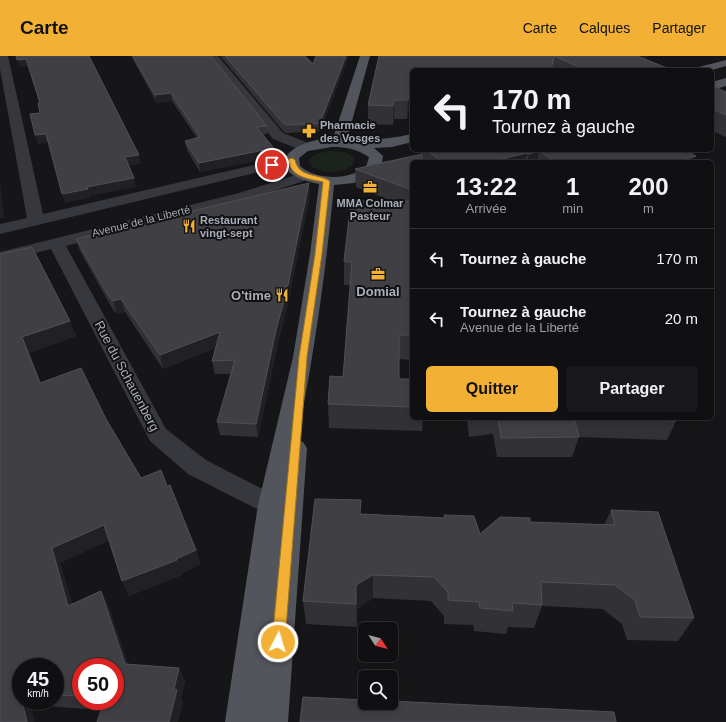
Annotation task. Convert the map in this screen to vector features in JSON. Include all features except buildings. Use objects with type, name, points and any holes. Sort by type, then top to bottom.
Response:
[{"type":"main road","points":[[339,142],[365,56]]},
{"type":"main road","points":[[707,68],[726,63]]},
{"type":"main road","points":[[714,85],[726,82]]},
{"type":"main road","points":[[410,138],[392,143],[360,146],[339,142],[327,142],[306,147],[293,157],[292,160],[293,168],[305,176],[326,181],[354,178],[373,169],[410,162]]},
{"type":"main road","points":[[360,146],[376,156],[373,169]]},
{"type":"main road","points":[[242,722],[271,505],[303,357],[319,254],[326,181]]},
{"type":"main road","points":[[272,722],[303,357]]},
{"type":"street","points":[[3,56],[36,220]]},
{"type":"street","points":[[212,56],[278,136],[306,147]]},
{"type":"street","name":"Avenue de la Liberté","points":[[0,229],[292,160]]},
{"type":"street","name":"Avenue de la Liberté","points":[[0,256],[244,196],[305,176]]},
{"type":"street","name":"Rue du Schauenberg","points":[[56,243],[158,435],[197,467],[271,505]]},
{"type":"shaded area","points":[[330,151],[345,152],[354,158],[353,165],[343,170],[332,172],[326,172],[311,166],[309,159],[316,154]]},
{"type":"place","name":"Pharmacie des Vosges","points":[[309,131]]},
{"type":"place","name":"MMA Colmar Pasteur","points":[[370,187]]},
{"type":"place","name":"Restaurant vingt-sept","points":[[189,226]]},
{"type":"place","name":"Domial","points":[[378,274]]},
{"type":"place","name":"O'time","points":[[282,295]]},
{"type":"route","points":[[272,165],[292,160],[293,168],[302,175],[326,181],[319,254],[303,357],[278,642]]}]
